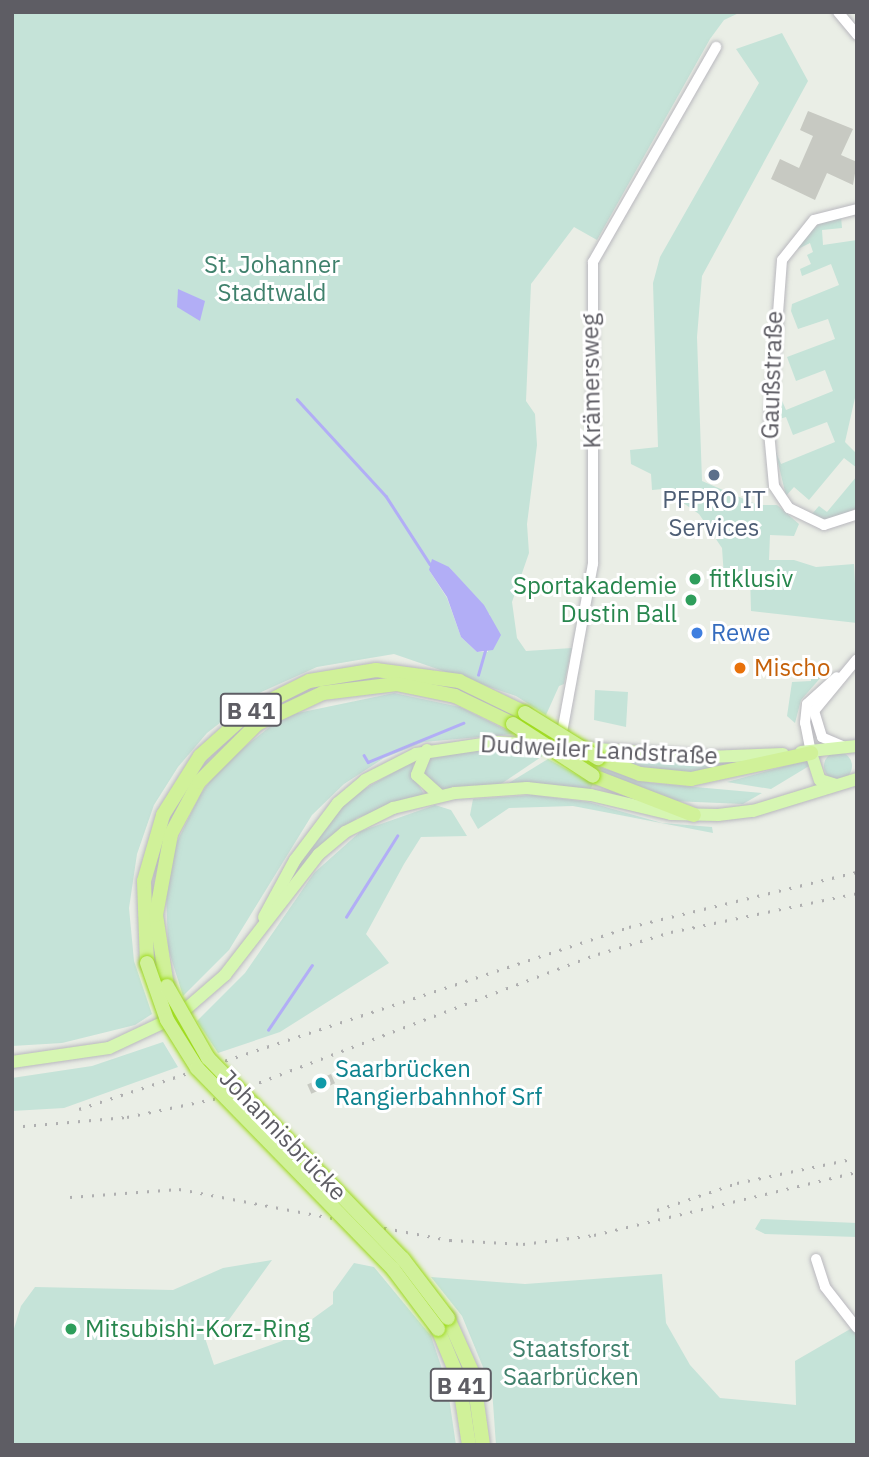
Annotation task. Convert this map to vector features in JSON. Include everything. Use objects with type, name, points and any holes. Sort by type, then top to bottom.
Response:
[{"type":"highway","name":"Johannisbrücke","points":[[443,1324],[197,1068],[167,1020],[147,963],[144,881],[163,815],[200,756],[251,710],[309,681],[376,670],[459,681],[525,713],[598,758],[640,774],[691,779],[811,753]]},
{"type":"highway","name":"Johannisbrücke","points":[[443,1324],[403,1259],[208,1058],[170,994],[156,929],[159,877],[180,813],[225,752],[279,711],[323,693],[396,684],[455,696],[513,724],[593,776],[694,815]]},
{"type":"highway","name":"B 41","points":[[443,1324],[459,1380],[469,1445]]},
{"type":"highway","name":"B 41","points":[[443,1324],[473,1374],[483,1445]]},
{"type":"main road","name":"Dudweiler Landstraße","points":[[259,930],[295,860],[332,809],[375,774],[427,750],[483,743],[708,757],[853,749]]},
{"type":"main road","points":[[427,750],[417,775],[440,796]]},
{"type":"main road","points":[[811,753],[820,780],[850,780]]},
{"type":"main road","name":"Dudweiler Landstraße","points":[[12,1062],[86,1054],[151,1031],[207,992],[319,854],[345,832],[393,808],[440,796],[546,789],[694,815],[753,811],[850,780]]},
{"type":"street","points":[[838,12],[857,35]]},
{"type":"street","name":"Krämersweg","points":[[560,746],[593,564],[591,270],[616,216],[716,47]]},
{"type":"street","name":"Gaußstraße","points":[[857,209],[814,220],[782,260],[769,423],[772,477],[789,508],[824,525],[857,514]]},
{"type":"street","points":[[811,753],[804,723],[807,704],[857,659]]},
{"type":"street","points":[[837,677],[816,704],[813,717],[824,739],[853,749]]},
{"type":"street","points":[[816,1258],[825,1287],[857,1328]]},
{"type":"green space","name":"St. Johanner Stadtwald","points":[[12,12],[741,12],[724,20],[710,39],[597,240],[574,227],[531,284],[526,401],[535,414],[537,445],[527,524],[529,553],[512,602],[517,638],[526,651],[572,648],[564,684],[559,686],[546,715],[516,696],[394,654],[317,667],[257,694],[207,733],[178,767],[154,805],[137,854],[129,908],[134,961],[152,1014],[135,1025],[62,1043],[12,1046]],"holes":[[[449,567],[490,615],[488,652],[477,652],[461,637],[447,598],[429,570]]]},
{"type":"green space","points":[[782,33],[808,81],[702,276],[697,337],[702,481],[758,505],[777,505],[799,524],[794,536],[770,535],[769,560],[794,560],[816,567],[854,564],[857,623],[751,611],[750,575],[724,577],[722,548],[699,514],[663,489],[652,490],[651,474],[631,464],[630,450],[658,447],[653,283],[660,257],[759,83],[736,49]]},
{"type":"green space","points":[[841,216],[842,228],[822,230],[823,245],[857,240],[857,389],[845,442],[857,454],[857,468],[844,458],[809,500],[794,487],[786,496],[775,450],[781,464],[835,442],[827,422],[793,435],[786,417],[773,421],[775,398],[780,396],[786,410],[833,391],[825,370],[796,381],[787,357],[835,339],[828,319],[798,329],[791,311],[792,304],[839,285],[831,264],[802,276],[800,269],[811,264],[807,255],[813,252],[810,243],[798,249],[797,245],[819,224]]},
{"type":"green space","points":[[857,476],[857,508],[833,520],[822,519],[805,512],[812,514],[819,506],[827,512]]},
{"type":"green space","points":[[811,674],[823,675],[801,700],[795,723],[787,716],[792,682],[811,681]]},
{"type":"green space","points":[[595,690],[628,692],[626,727],[594,720]]},
{"type":"green space","points":[[394,693],[460,707],[514,734],[424,742],[384,758],[344,784],[312,815],[229,950],[183,996],[168,948],[166,889],[172,852],[200,795],[221,766],[272,725],[293,714]]},
{"type":"green space","points":[[484,749],[550,751],[501,784],[442,790],[423,773],[430,757]]},
{"type":"green space","points":[[838,752],[848,756],[852,766],[848,776],[838,780],[828,776],[824,766],[828,756]]},
{"type":"green space","points":[[607,753],[751,762],[687,773],[639,767]]},
{"type":"green space","points":[[548,759],[593,784],[590,790],[507,784]]},
{"type":"green space","points":[[808,760],[809,766],[771,789],[727,782]]},
{"type":"green space","points":[[413,761],[413,776],[424,794],[357,818],[289,879],[330,819],[354,795]]},
{"type":"green space","points":[[598,767],[651,783],[762,793],[743,804],[672,801],[610,779]]},
{"type":"green space","points":[[532,795],[588,802],[662,823],[712,827],[713,833],[573,806],[509,808],[478,829],[470,815],[473,799]]},
{"type":"green space","points":[[435,805],[451,810],[467,836],[421,837],[404,864],[366,934],[389,963],[280,1032],[218,1053],[197,1021],[245,973],[314,873],[361,831]]},
{"type":"green space","points":[[163,1042],[178,1067],[64,1108],[12,1111],[12,1078],[92,1066]]},
{"type":"green space","points":[[761,1219],[857,1223],[857,1237],[765,1234],[755,1229]]},
{"type":"green space","name":"Staatsforst Saarbrücken","points":[[272,1260],[228,1321],[202,1329],[214,1365],[282,1341],[333,1304],[333,1292],[354,1263],[374,1267],[431,1336],[447,1384],[456,1445],[12,1445],[12,1335],[21,1306],[35,1287],[173,1290],[223,1268]]},
{"type":"green space","name":"Staatsforst Saarbrücken","points":[[662,1274],[666,1323],[690,1365],[720,1398],[796,1405],[795,1361],[852,1328],[857,1335],[857,1445],[496,1445],[492,1389],[462,1316],[431,1277],[525,1284]]},
{"type":"shaded area","points":[[178,289],[205,301],[200,321],[177,307]]},
{"type":"shaded area","points":[[432,559],[449,567],[484,605],[501,635],[493,650],[477,652],[461,637],[447,597],[429,570]]},
{"type":"building","points":[[808,111],[853,129],[841,155],[857,162],[853,185],[827,173],[815,200],[771,179],[780,159],[799,168],[813,136],[800,130]]},
{"type":"building","name":"Saarbrücken Rangierbahnhof Srf","points":[[331,1074],[335,1083],[311,1094],[307,1085]]},
{"type":"waterway","points":[[297,399],[386,496],[430,564]]},
{"type":"waterway","points":[[478,675],[485,650]]},
{"type":"waterway","points":[[364,755],[368,762],[463,723]]},
{"type":"waterway","points":[[346,917],[397,836]]},
{"type":"waterway","points":[[268,1030],[312,965]]},
{"type":"railway","points":[[79,1109],[629,927],[857,872]]},
{"type":"railway","points":[[12,1127],[127,1117],[218,1098],[598,954],[671,932],[857,893]]},
{"type":"railway","points":[[657,1210],[737,1183],[857,1158]]},
{"type":"railway","points":[[70,1197],[179,1189],[450,1240],[523,1244],[594,1235],[857,1172]]},
{"type":"place","name":"PFPRO IT Services","points":[[714,475]]},
{"type":"place","name":"fitklusiv","points":[[695,579]]},
{"type":"place","name":"Sportakademie Dustin Ball","points":[[691,600]]},
{"type":"place","name":"Rewe","points":[[697,633]]},
{"type":"place","name":"Mischo","points":[[740,668]]},
{"type":"place","name":"Saarbrücken Rangierbahnhof Srf","points":[[321,1083]]},
{"type":"place","name":"Mitsubishi-Korz-Ring","points":[[71,1329]]}]
